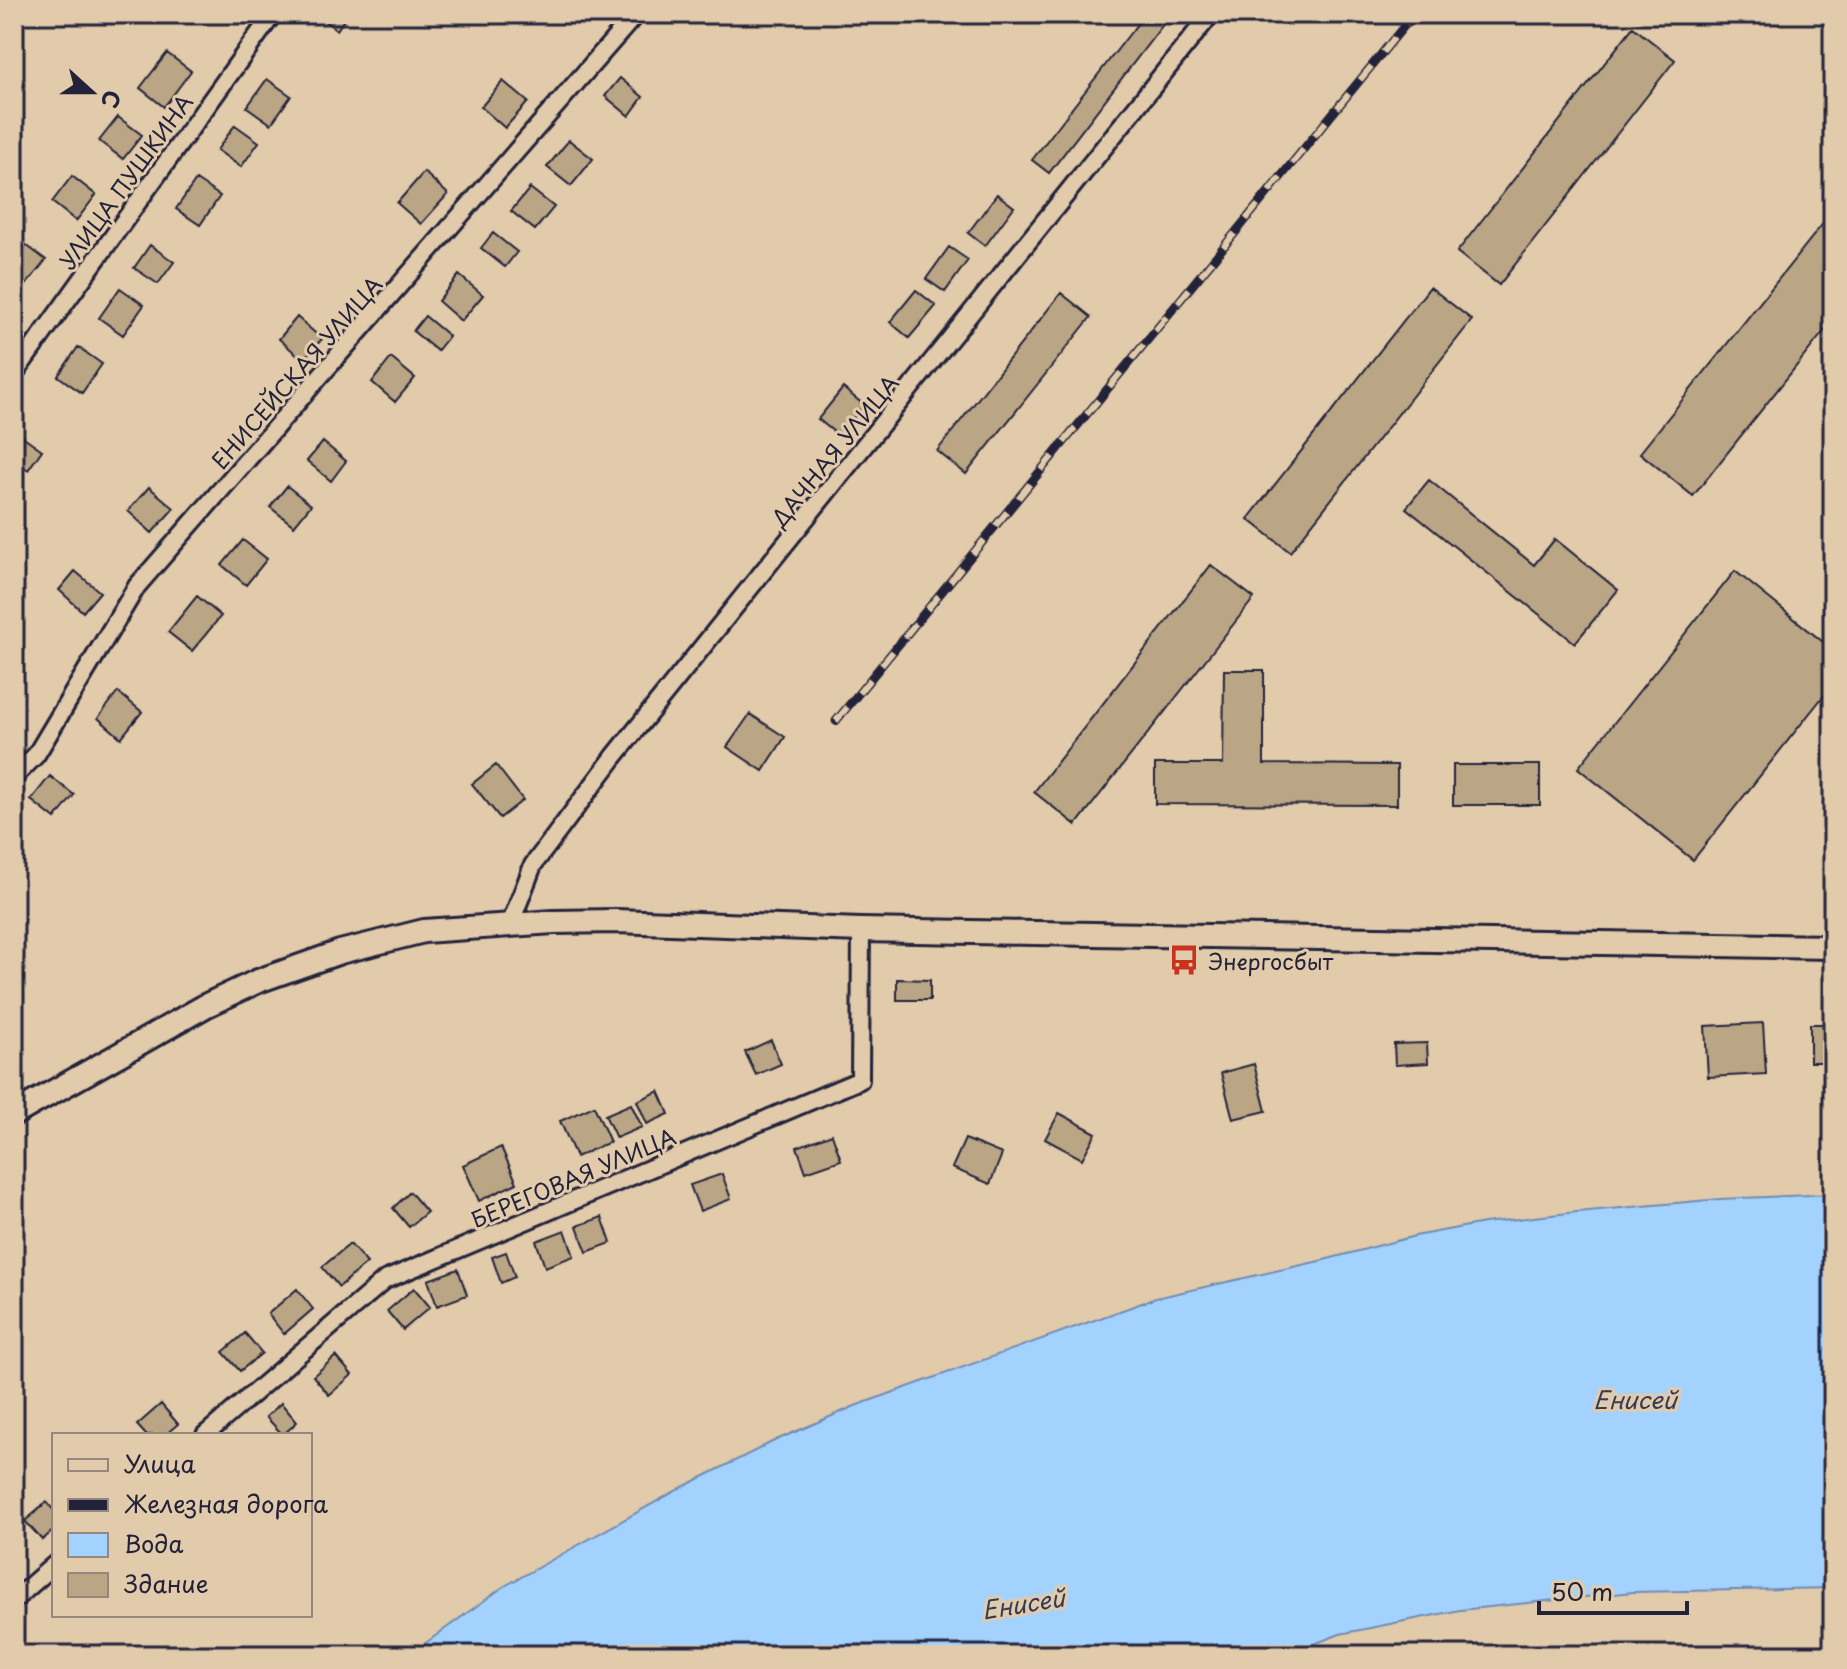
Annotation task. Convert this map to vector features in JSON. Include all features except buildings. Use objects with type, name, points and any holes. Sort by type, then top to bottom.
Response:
[{"type":"main road","points":[[14,1114],[207,1005],[258,981],[340,952],[424,931],[554,922],[646,922],[861,930],[1833,947]]},
{"type":"street","name":"УЛИЦА ПУШКИНА","points":[[14,374],[273,14]]},
{"type":"street","name":"ЕНИСЕЙСКАЯ УЛИЦА","points":[[14,777],[36,755],[137,586],[636,14]]},
{"type":"street","name":"ДАЧНАЯ УЛИЦА","points":[[510,925],[533,865],[614,757],[1211,14]]},
{"type":"street","name":"БЕРЕГОВАЯ УЛИЦА","points":[[207,1433],[385,1280],[860,1080],[861,930]]},
{"type":"street","points":[[14,1600],[52,1567]]},
{"type":"water","name":"Енисей","points":[[1833,1194],[1833,1588],[1633,1592],[1460,1610],[1340,1634],[1285,1655],[409,1655],[503,1587],[681,1488],[774,1441],[855,1406],[1156,1298],[1415,1236],[1484,1223],[1720,1199]]},
{"type":"railway","points":[[836,721],[1414,14]]},
{"type":"place","name":"Энергосбыт","points":[[1184,960]]}]
